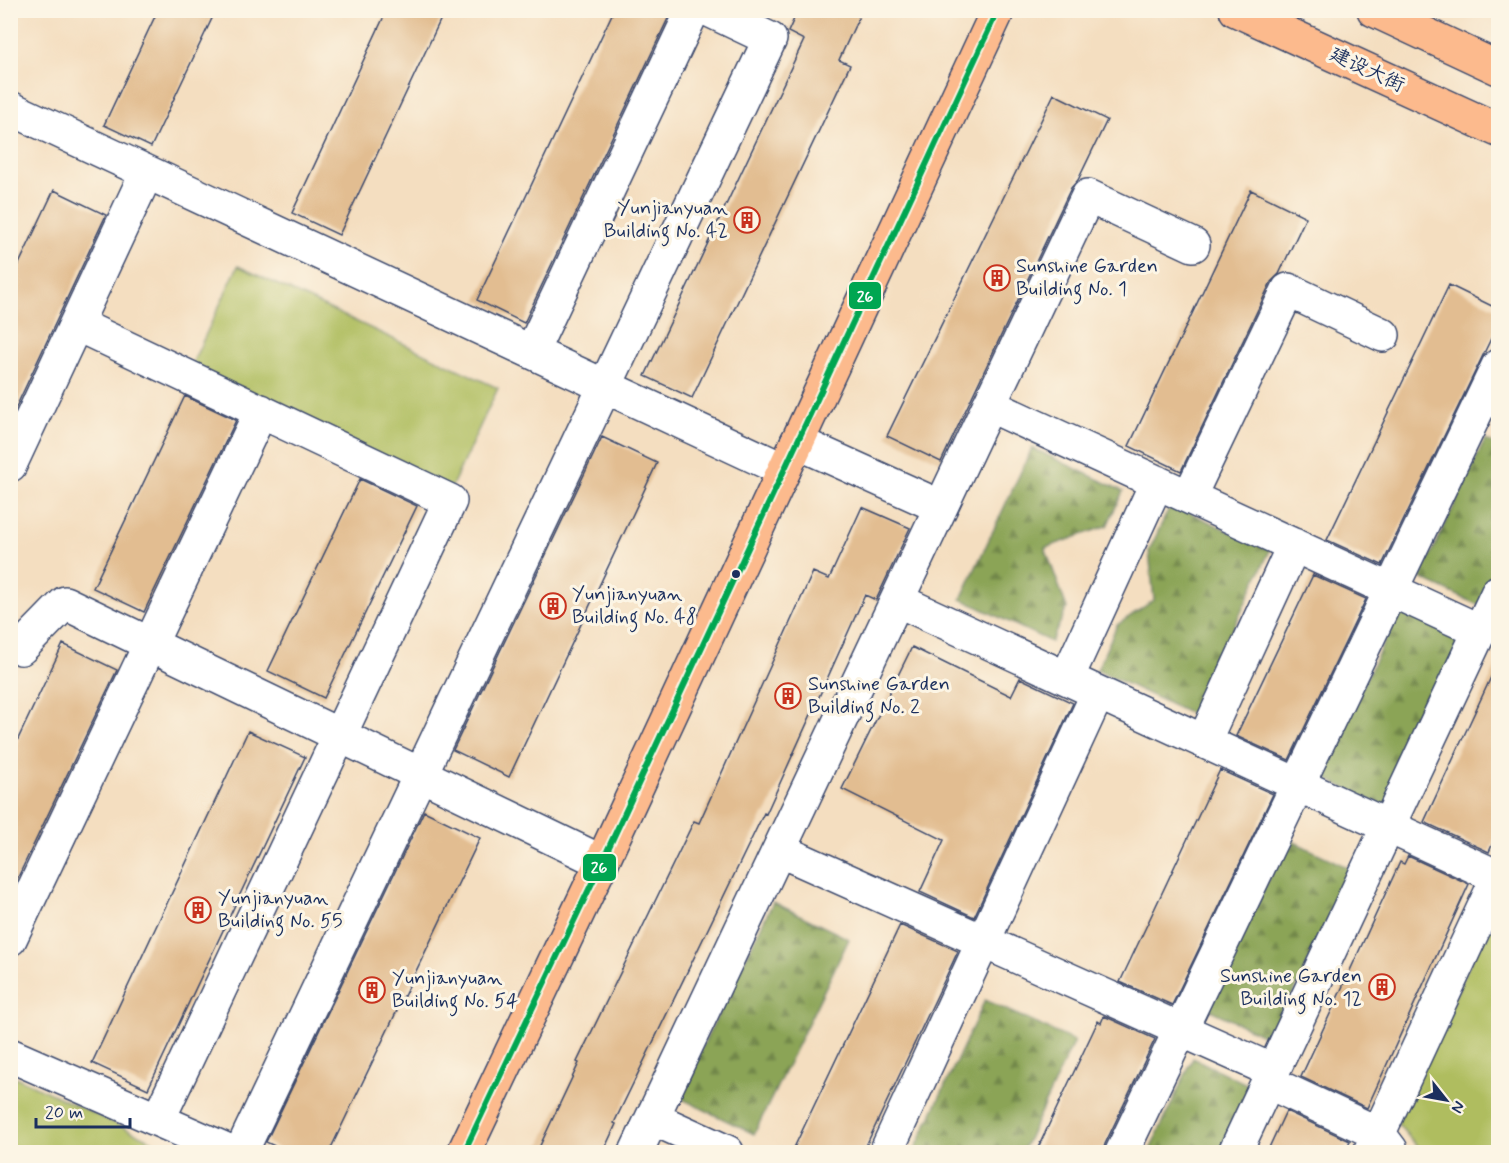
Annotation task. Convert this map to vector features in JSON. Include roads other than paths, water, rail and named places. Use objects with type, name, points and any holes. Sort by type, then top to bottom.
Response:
[{"type":"main road","points":[[464,1152],[602,862],[998,10]]},
{"type":"main road","name":"建设大街","points":[[1236,10],[1498,130]]},
{"type":"main road","points":[[1374,10],[1498,68]]},
{"type":"street","points":[[532,351],[693,10]]},
{"type":"street","points":[[241,1152],[770,39],[708,10]]},
{"type":"street","points":[[10,108],[606,386],[791,456],[942,507]]},
{"type":"street","points":[[10,465],[147,172]]},
{"type":"street","points":[[636,1152],[1088,196],[1193,245]]},
{"type":"street","points":[[1189,497],[1288,290],[1383,335]]},
{"type":"street","points":[[76,324],[450,501],[158,1120]]},
{"type":"street","points":[[1122,1152],[1391,590],[1486,425],[1498,366]]},
{"type":"street","points":[[989,405],[1480,631]]},
{"type":"street","points":[[10,939],[261,411]]},
{"type":"street","points":[[1067,678],[1157,482]]},
{"type":"street","points":[[1204,741],[1294,545]]},
{"type":"street","points":[[1235,1152],[1498,592]]},
{"type":"street","points":[[778,850],[1180,1030],[1271,1077],[1381,1146],[1498,877],[897,600]]},
{"type":"street","points":[[14,654],[65,603],[602,862]]},
{"type":"street","points":[[885,1152],[1098,693]]},
{"type":"street","points":[[10,1055],[231,1152]]},
{"type":"street","points":[[652,1118],[727,1152]]},
{"type":"place","name":"Yunjianyuan Building No. 42","points":[[747,220]]},
{"type":"place","name":"Sunshine Garden Building No. 1","points":[[997,278]]},
{"type":"place","name":"Yunjianyuan Building No. 48","points":[[553,606]]},
{"type":"place","name":"Sunshine Garden Building No. 2","points":[[788,696]]},
{"type":"place","name":"Yunjianyuan Building No. 55","points":[[198,910]]},
{"type":"place","name":"Sunshine Garden Building No. 12","points":[[1382,987]]},
{"type":"place","name":"Yunjianyuan Building No. 54","points":[[372,990]]}]
